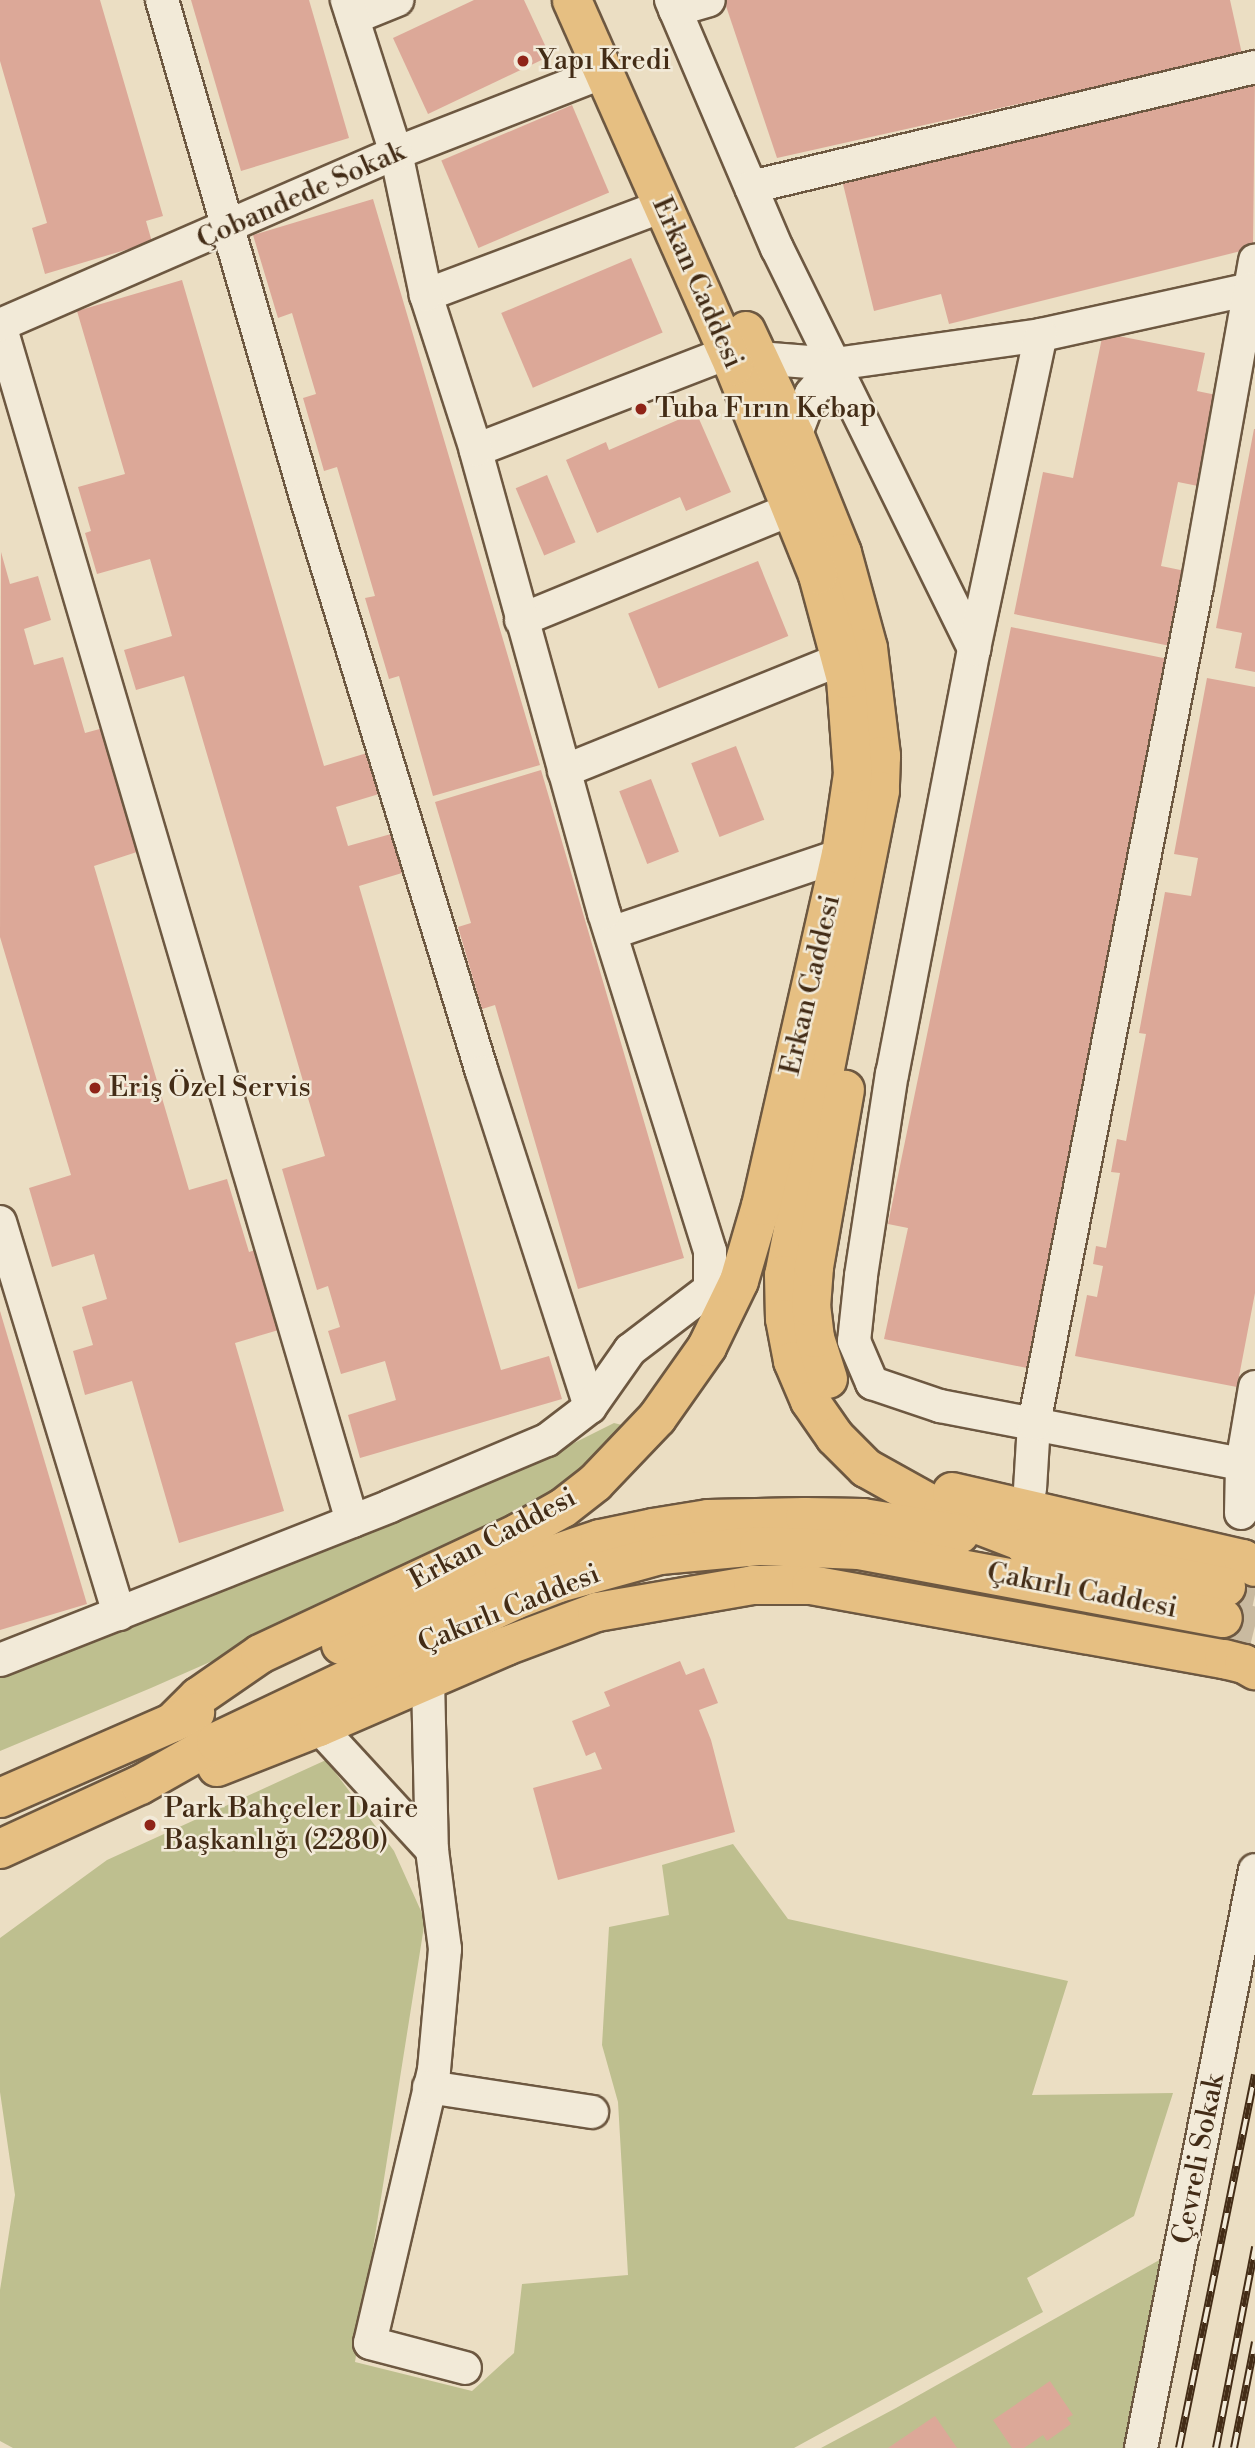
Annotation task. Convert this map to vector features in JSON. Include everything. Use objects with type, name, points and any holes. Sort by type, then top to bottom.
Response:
[{"type":"main road","name":"Erkan Caddesi","points":[[572,0],[663,206],[743,355],[795,436],[842,553],[868,648],[879,721],[880,791],[784,1275],[785,1319],[793,1361],[810,1401],[835,1437],[866,1468],[943,1511],[1049,1552]]},
{"type":"main road","name":"Erkan Caddesi","points":[[172,1724],[198,1697],[260,1654],[518,1533],[563,1508],[595,1483],[657,1418],[707,1347],[739,1281],[751,1247],[841,855],[853,774],[846,679],[818,575],[791,509],[743,355],[598,0]]},
{"type":"main road","points":[[880,791],[880,860],[875,916],[814,1267],[811,1307],[815,1338],[833,1389],[874,1440],[901,1464],[934,1485],[970,1499],[1240,1577]]},
{"type":"main road","name":"Çakırlı Caddesi","points":[[10,1789],[172,1724],[504,1571],[600,1539],[653,1528],[708,1519],[745,1517],[863,1518],[919,1525],[1049,1552],[1240,1577]]},
{"type":"main road","name":"Çakırlı Caddesi","points":[[0,1849],[140,1785],[216,1742],[515,1600],[559,1583],[660,1555],[760,1546],[859,1550],[1240,1577]]},
{"type":"main road","points":[[140,1785],[226,1764],[597,1612],[753,1585],[811,1585],[1245,1658]]},
{"type":"main road","points":[[0,1879],[54,1825]]},
{"type":"street","points":[[162,0],[478,1058],[590,1407]]},
{"type":"street","points":[[0,1660],[352,1521],[547,1440],[590,1407],[630,1350],[710,1289],[710,1251],[611,933],[521,620],[476,450],[426,295],[396,153],[350,9],[397,0]]},
{"type":"street","points":[[709,0],[673,5],[777,248],[974,649]]},
{"type":"street","points":[[751,187],[1255,67]]},
{"type":"street","name":"Çobandede Sokak","points":[[0,325],[396,153],[604,72]]},
{"type":"street","points":[[426,295],[663,206]]},
{"type":"street","points":[[476,450],[743,355],[835,364],[1041,335],[1252,274],[1197,586],[1034,1424],[1030,1489]]},
{"type":"street","points":[[0,325],[352,1521]]},
{"type":"street","points":[[1041,335],[974,649],[892,1073],[861,1276],[854,1342],[872,1383],[940,1406],[1242,1464]]},
{"type":"street","points":[[795,436],[811,394],[835,364]]},
{"type":"street","points":[[521,620],[791,509]]},
{"type":"street","points":[[564,771],[841,659]]},
{"type":"street","points":[[611,933],[841,855]]},
{"type":"street","points":[[0,1222],[119,1614]]},
{"type":"street","points":[[1241,1513],[1242,1464],[1255,1387]]},
{"type":"street","points":[[428,1679],[432,1850],[445,1949],[429,2087],[370,2343],[465,2368]]},
{"type":"street","points":[[319,1727],[432,1850]]},
{"type":"street","name":"Çevreli Sokak","points":[[1141,2448],[1255,1870]]},
{"type":"street","points":[[429,2087],[592,2112]]},
{"type":"green space","points":[[614,1423],[630,1427],[570,1481],[450,1556],[151,1688],[0,1751],[0,1676],[163,1615],[548,1456]]},
{"type":"green space","points":[[326,1760],[394,1851],[425,1920],[355,2362],[472,2391],[514,2353],[522,2284],[628,2275],[618,2102],[602,2045],[609,1927],[669,1915],[662,1865],[733,1844],[788,1919],[1068,1981],[1032,2095],[1173,2093],[1134,2216],[1027,2278],[1043,2312],[794,2448],[13,2448],[0,2441],[0,2290],[15,2195],[0,2092],[0,1938],[107,1860]]},
{"type":"green space","points":[[1170,2254],[1129,2448],[821,2448],[896,2408]]},
{"type":"building","points":[[0,0],[100,0],[163,216],[146,221],[152,242],[45,274],[32,228],[47,223],[0,61]]},
{"type":"building","points":[[191,0],[309,0],[349,138],[241,171]]},
{"type":"building","points":[[474,0],[524,0],[550,56],[428,114],[393,38]]},
{"type":"building","points":[[724,0],[1230,0],[1242,54],[777,158]]},
{"type":"building","points":[[1255,78],[1253,248],[949,324],[941,294],[874,311],[842,180]]},
{"type":"building","points":[[572,105],[609,192],[478,248],[441,160]]},
{"type":"building","points":[[373,199],[540,765],[433,796],[399,676],[389,679],[365,598],[375,596],[337,467],[324,471],[303,398],[316,394],[292,313],[278,318],[253,235]]},
{"type":"building","points":[[631,258],[663,333],[533,388],[501,313]]},
{"type":"building","points":[[182,280],[324,766],[367,753],[379,794],[336,807],[348,846],[391,834],[402,873],[359,886],[501,1370],[549,1356],[562,1399],[360,1458],[348,1415],[396,1400],[385,1361],[341,1374],[328,1331],[340,1327],[328,1286],[317,1290],[282,1169],[325,1156],[184,676],[136,690],[124,650],[172,636],[150,559],[97,574],[85,533],[91,531],[78,487],[125,474],[77,311]]},
{"type":"building","points":[[1103,333],[1205,353],[1197,391],[1226,397],[1208,488],[1178,482],[1161,566],[1195,573],[1180,648],[1014,614],[1043,472],[1073,478]]},
{"type":"building","points":[[696,412],[731,492],[686,511],[680,497],[597,533],[566,460],[606,442],[609,450]]},
{"type":"building","points":[[1254,429],[1255,672],[1235,668],[1242,633],[1216,628]]},
{"type":"building","points":[[547,475],[576,542],[544,555],[516,488]]},
{"type":"building","points":[[1,552],[10,584],[38,576],[51,620],[24,629],[34,665],[63,657],[85,733],[107,727],[143,850],[94,866],[189,1190],[227,1179],[249,1252],[258,1249],[282,1329],[235,1343],[284,1511],[179,1543],[132,1381],[85,1395],[73,1351],[93,1345],[82,1307],[107,1299],[94,1254],[52,1267],[29,1188],[71,1175],[0,937]]},
{"type":"building","points":[[758,561],[788,636],[659,689],[628,613]]},
{"type":"building","points":[[1011,627],[1178,661],[1032,1369],[884,1339],[908,1228],[888,1224]]},
{"type":"building","points":[[1207,678],[1255,687],[1255,1293],[1237,1387],[1075,1356],[1087,1295],[1097,1297],[1103,1266],[1093,1264],[1096,1246],[1106,1248],[1120,1173],[1111,1172],[1117,1139],[1126,1141],[1146,1034],[1139,1033],[1165,892],[1191,896],[1198,858],[1174,854]]},
{"type":"building","points":[[736,746],[764,820],[719,837],[691,763]]},
{"type":"building","points":[[541,770],[684,1258],[578,1289],[495,1005],[482,1009],[458,927],[471,923],[435,802]]},
{"type":"building","points":[[651,779],[679,852],[647,864],[619,791]]},
{"type":"building","points":[[0,1311],[87,1604],[0,1630]]},
{"type":"building","points":[[680,1661],[686,1675],[704,1668],[718,1703],[699,1710],[711,1740],[735,1832],[558,1880],[533,1788],[602,1769],[595,1752],[586,1756],[572,1721],[610,1706],[604,1692]]},
{"type":"building","points":[[1050,2381],[1073,2415],[1067,2418],[1071,2424],[1047,2441],[1043,2435],[1024,2448],[1012,2448],[993,2420]]},
{"type":"building","points":[[935,2416],[957,2448],[888,2448]]},
{"type":"tunnel","points":[[1226,1587],[1255,1593]]},
{"type":"tunnel","points":[[1223,1618],[1255,1626]]},
{"type":"railway","points":[[1179,2448],[1255,2075]]},
{"type":"railway","points":[[1216,2448],[1255,2247]]},
{"type":"railway","points":[[1234,2448],[1255,2342]]},
{"type":"place","name":"Yapı Kredi","points":[[523,61]]},
{"type":"place","name":"Tuba Fırın Kebap","points":[[641,409]]},
{"type":"place","name":"Eriş Özel Servis","points":[[95,1088]]},
{"type":"place","name":"Park Bahçeler Dai̇re Başkanlığı (2280)","points":[[150,1825]]}]
